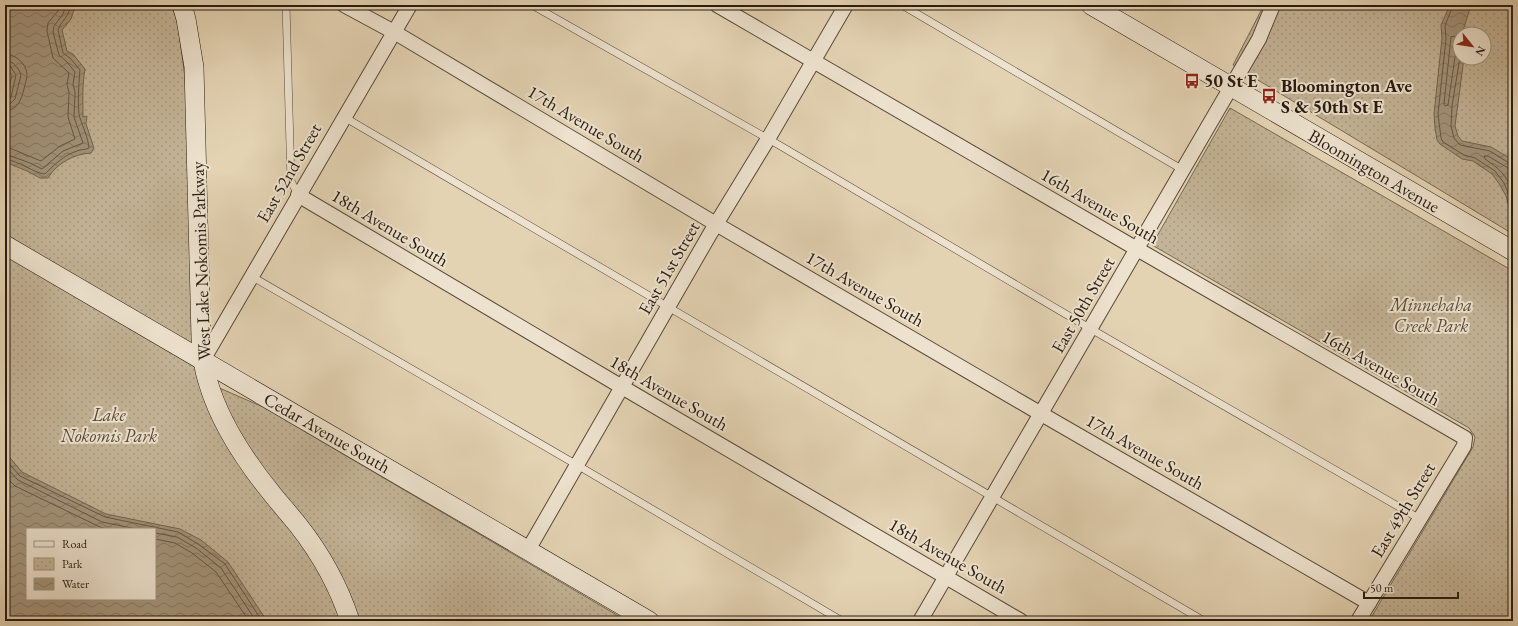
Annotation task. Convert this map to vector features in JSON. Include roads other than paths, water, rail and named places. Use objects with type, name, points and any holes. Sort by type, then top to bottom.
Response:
[{"type":"street","name":"West Lake Nokomis Parkway","points":[[182,5],[186,19],[194,67],[203,360],[212,395],[232,435],[259,477],[308,540],[335,583],[350,621]]},
{"type":"street","name":"17th Avenue South","points":[[344,5],[394,32],[716,224],[1041,414],[1369,602]]},
{"type":"street","name":"East 52nd Street","points":[[203,360],[410,5]]},
{"type":"street","name":"16th Avenue South","points":[[717,5],[1465,438]]},
{"type":"street","name":"East 51st Street","points":[[528,550],[716,224],[768,139],[812,61],[846,5]]},
{"type":"street","name":"Bloomington Avenue","points":[[1091,5],[1507,248]]},
{"type":"street","name":"East 50th Street","points":[[920,621],[1259,39],[1273,5]]},
{"type":"street","name":"18th Avenue South","points":[[298,195],[1022,621]]},
{"type":"street","name":"Cedar Avenue South","points":[[5,245],[649,621]]},
{"type":"street","name":"East 49th Street","points":[[1358,621],[1464,446],[1465,438]]},
{"type":"lane","points":[[286,5],[291,181],[298,195]]},
{"type":"lane","points":[[532,5],[768,139],[1420,520]]},
{"type":"lane","points":[[902,5],[1183,170]]},
{"type":"lane","points":[[344,117],[1204,621]]},
{"type":"lane","points":[[251,276],[842,621]]},
{"type":"water","points":[[5,5],[75,5],[71,19],[62,30],[67,51],[73,54],[85,69],[83,87],[83,117],[87,116],[86,124],[94,148],[91,153],[78,155],[66,160],[56,168],[48,178],[40,178],[5,162],[5,103],[12,75],[5,67]]},
{"type":"water","points":[[1450,5],[1471,5],[1464,26],[1452,26],[1452,66],[1463,66],[1455,126],[1458,136],[1462,141],[1491,147],[1513,160],[1513,222],[1506,196],[1492,174],[1473,161],[1462,159],[1440,144],[1437,140],[1434,114],[1442,38],[1441,25]]},
{"type":"water","points":[[5,452],[22,472],[106,514],[180,529],[201,540],[228,562],[267,621],[5,621]]},
{"type":"place","name":"50 St E","points":[[1192,81]]},
{"type":"place","name":"Bloomington Ave S & 50th St E","points":[[1269,96]]},
{"type":"park label","name":"Minnehaha Creek Park","points":[[1431,315]]},
{"type":"park label","name":"Lake Nokomis Park","points":[[109,425]]}]
